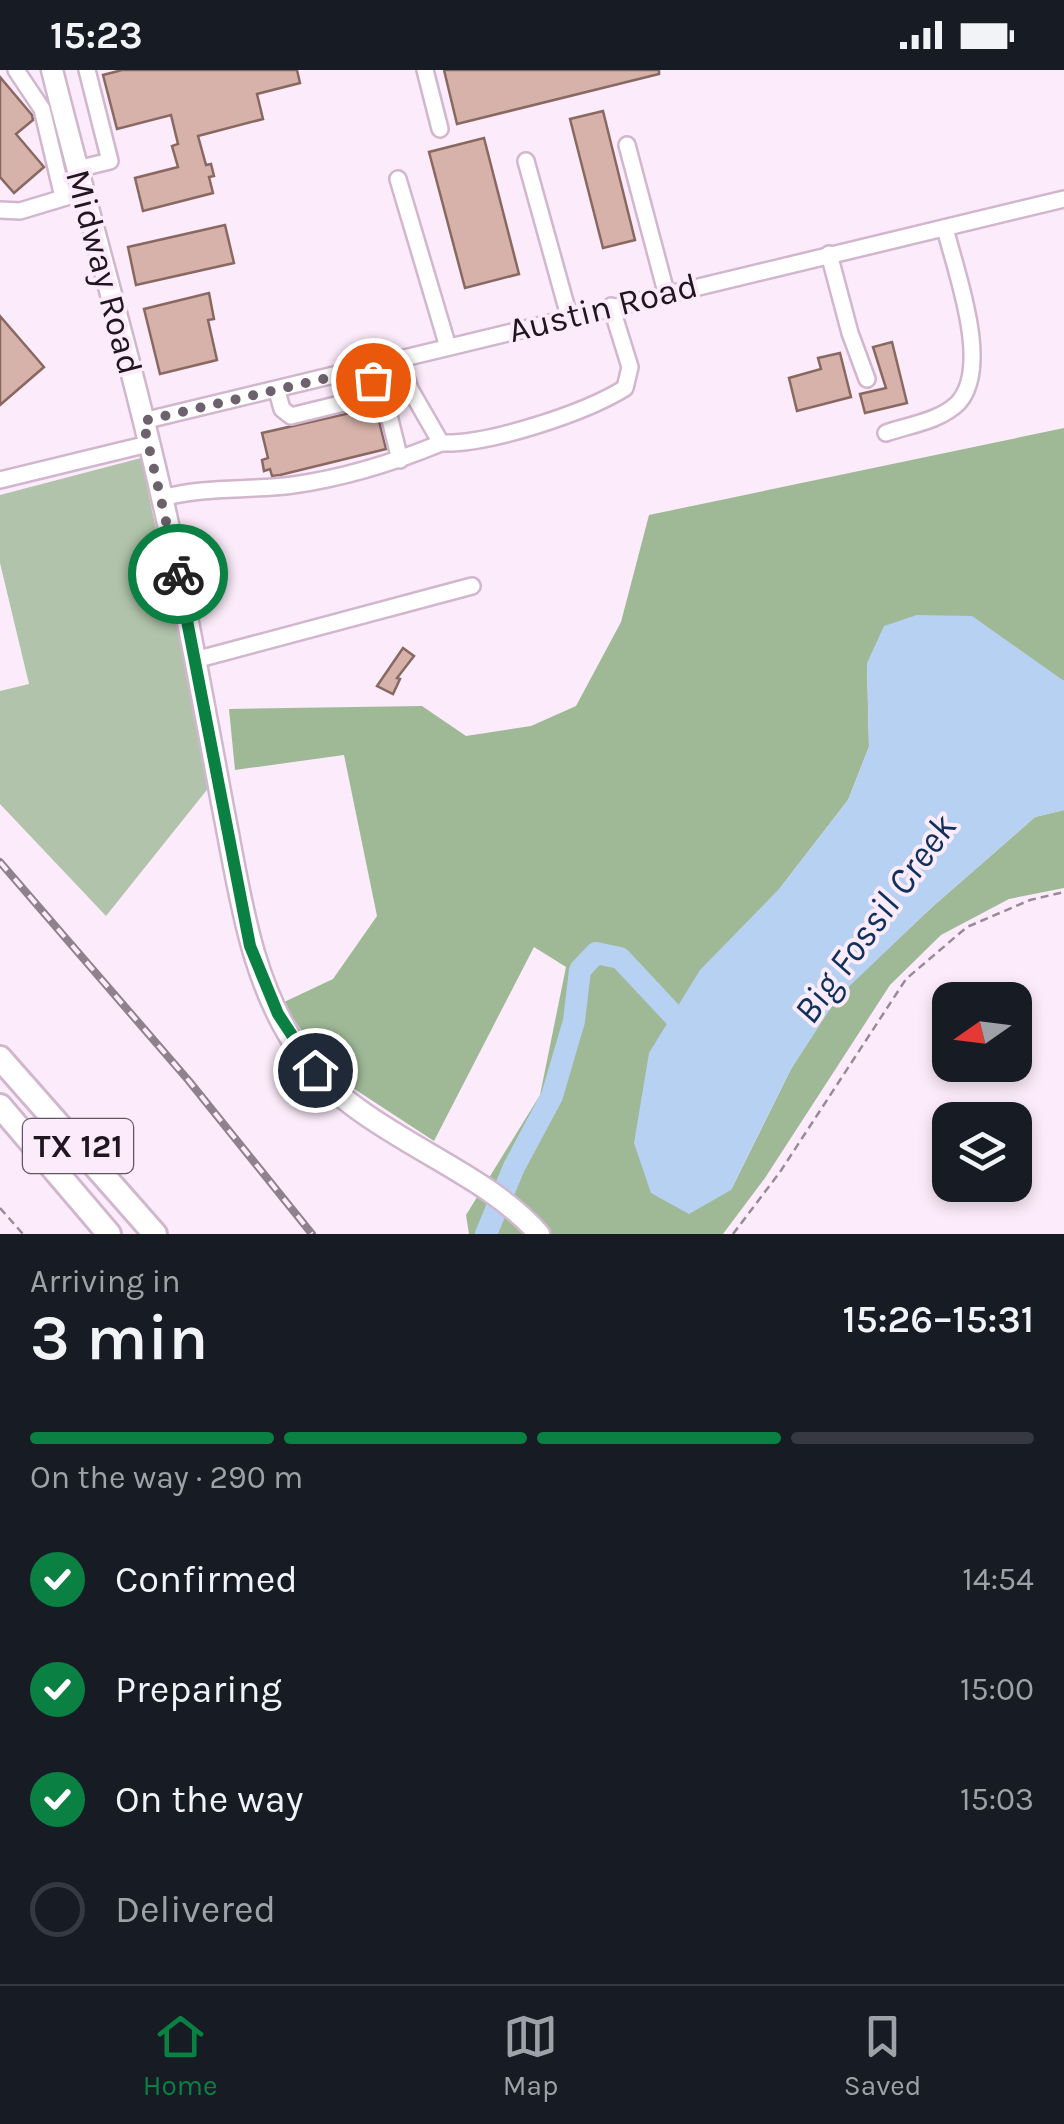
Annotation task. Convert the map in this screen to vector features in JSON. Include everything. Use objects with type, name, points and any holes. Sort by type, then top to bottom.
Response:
[{"type":"highway","name":"TX 121","points":[[0,1058],[155,1234]]},
{"type":"highway","name":"TX 121","points":[[0,1109],[110,1234]]},
{"type":"main road","name":"Midway Road","points":[[53,73],[55,119],[78,169],[73,194],[143,421],[162,498],[244,922],[258,970],[300,1053],[328,1085],[393,1133],[520,1216],[539,1234]]},
{"type":"street","points":[[0,210],[20,211],[73,194],[55,119],[42,109],[16,70]]},
{"type":"street","points":[[53,73],[77,70]]},
{"type":"street","points":[[78,169],[110,162],[87,70]]},
{"type":"street","points":[[425,70],[440,129]]},
{"type":"street","points":[[626,144],[666,292]]},
{"type":"street","points":[[526,161],[569,316]]},
{"type":"street","points":[[398,179],[448,346]]},
{"type":"street","name":"Austin Road","points":[[143,421],[1064,199]]},
{"type":"street","points":[[886,432],[937,417],[959,402],[966,388],[973,340],[945,228]]},
{"type":"street","points":[[829,254],[867,379]]},
{"type":"street","points":[[162,498],[210,487],[293,485],[400,460],[442,443],[470,444],[604,401],[624,388],[630,368],[611,306]]},
{"type":"street","points":[[400,359],[422,414],[442,443]]},
{"type":"street","points":[[370,368],[374,386],[384,394],[400,460]]},
{"type":"street","points":[[276,391],[282,409],[290,416],[360,399],[374,386]]},
{"type":"street","points":[[0,480],[148,444]]},
{"type":"street","points":[[194,660],[472,586]]},
{"type":"path","points":[[734,1234],[780,1172],[906,979],[967,927],[1030,900],[1064,892]]},
{"type":"path","points":[[0,1208],[23,1234]]},
{"type":"green space","points":[[1064,428],[1064,681],[1049,672],[867,663],[869,747],[848,800],[780,888],[731,1190],[791,1069],[837,997],[1035,817],[1064,810],[1064,888],[1009,899],[941,935],[890,985],[765,1178],[723,1234],[469,1234],[466,1215],[540,1095],[566,967],[534,947],[434,1141],[333,1075],[282,1003],[333,979],[377,916],[344,755],[235,770],[229,709],[422,706],[466,736],[531,726],[576,706],[621,622],[649,515]]},
{"type":"green space","points":[[141,458],[210,786],[106,916],[0,804],[0,691],[29,684],[0,563],[0,495]]},
{"type":"water","points":[[917,615],[972,616],[1064,681],[1064,810],[1035,817],[838,997],[791,1069],[731,1190],[689,1214],[651,1193],[634,1143],[649,1053],[700,970],[780,888],[848,800],[869,747],[867,663],[884,626]]},
{"type":"building","points":[[122,70],[297,70],[300,83],[257,94],[263,119],[198,136],[206,165],[211,164],[213,193],[143,211],[135,178],[178,167],[172,146],[178,144],[171,115],[117,129],[103,75]]},
{"type":"building","points":[[444,70],[659,70],[659,74],[457,124]]},
{"type":"building","points":[[0,77],[32,115],[33,120],[16,134],[44,167],[14,193],[0,177]]},
{"type":"building","points":[[603,111],[635,240],[603,248],[570,119]]},
{"type":"building","points":[[484,138],[519,274],[465,288],[429,152]]},
{"type":"building","points":[[225,225],[234,263],[136,285],[128,247]]},
{"type":"building","points":[[209,293],[214,319],[208,320],[217,360],[160,374],[144,309]]},
{"type":"building","points":[[0,316],[44,367],[0,405]]},
{"type":"building","points":[[892,342],[907,403],[865,413],[860,394],[886,388],[873,347]]},
{"type":"building","points":[[840,353],[851,397],[797,411],[789,378],[821,369],[818,358]]},
{"type":"building","points":[[374,401],[386,449],[280,475],[272,476],[270,469],[264,471],[262,460],[268,458],[262,433],[363,410]]},
{"type":"building","points":[[403,648],[414,656],[397,678],[400,679],[393,694],[377,686]]},
{"type":"waterway","name":"Big Fossil Creek","points":[[486,1234],[514,1167],[552,1096],[574,1021],[580,970],[596,953],[620,958],[692,1035]]},
{"type":"railway","points":[[0,862],[189,1081],[312,1234]]},
{"type":"way so far","points":[[178,574],[143,421],[370,368],[373,380]]},
{"type":"route","points":[[178,574],[250,946],[278,1014],[300,1053],[315,1070]]}]
